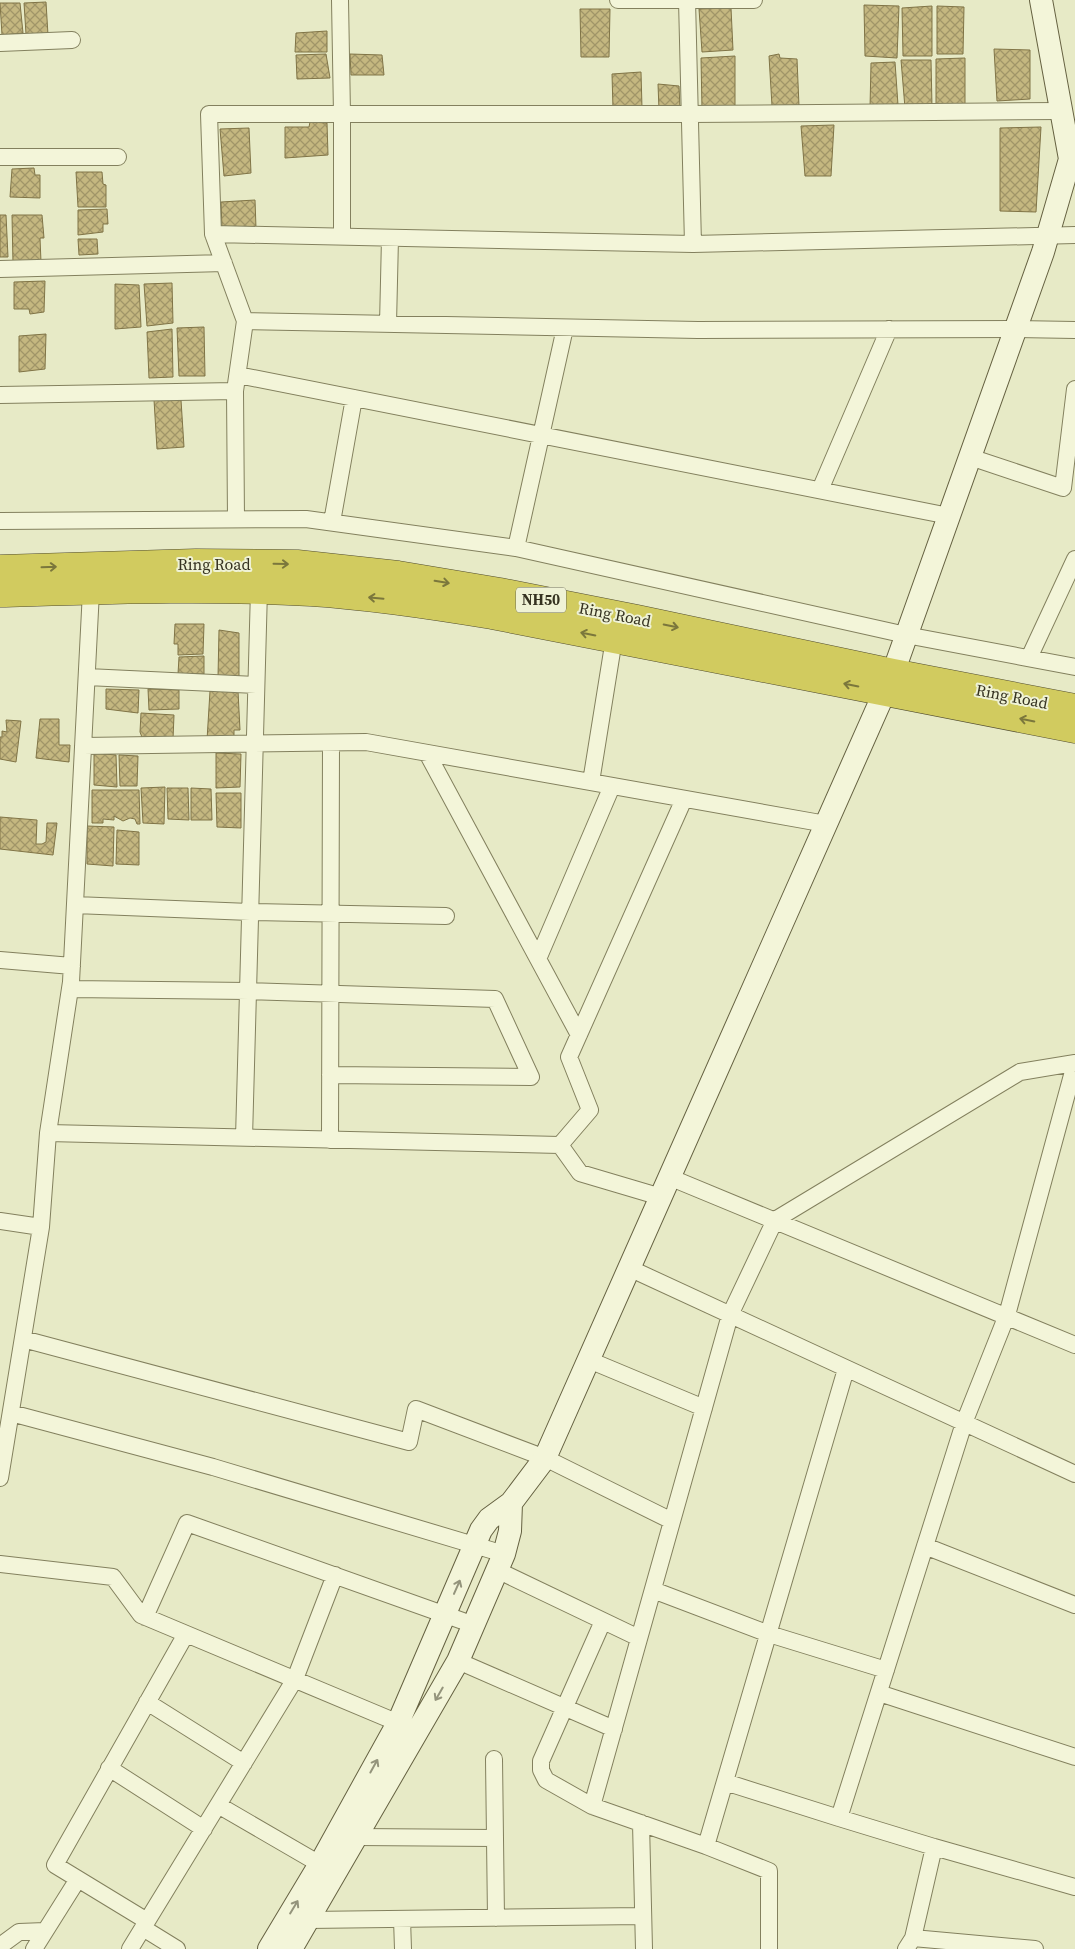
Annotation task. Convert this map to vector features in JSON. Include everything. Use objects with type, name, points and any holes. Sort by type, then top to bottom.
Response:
[{"type":"highway","name":"Ring Road","points":[[0,569],[196,563],[297,564],[398,575],[619,615],[1075,729]]},
{"type":"highway","name":"Ring Road","points":[[0,593],[259,590],[312,592],[401,600],[492,615],[614,639],[889,682],[1075,708]]},
{"type":"street","points":[[340,0],[342,236]]},
{"type":"street","points":[[618,0],[754,0]]},
{"type":"street","points":[[269,1949],[328,1869],[357,1837],[408,1727],[445,1614],[481,1530],[489,1519],[511,1503],[545,1458],[889,682],[1016,328],[1048,234],[1070,159],[1040,0]]},
{"type":"street","points":[[687,1],[693,244]]},
{"type":"street","points":[[0,43],[72,40]]},
{"type":"street","points":[[236,519],[235,391],[245,321],[213,234],[209,114],[690,114],[1062,111]]},
{"type":"street","points":[[0,157],[118,157]]},
{"type":"street","points":[[213,234],[693,244],[1048,234],[1075,235]]},
{"type":"street","points":[[388,324],[390,238]]},
{"type":"street","points":[[0,269],[224,264]]},
{"type":"street","points":[[245,321],[698,330],[1016,328],[1075,330]]},
{"type":"street","points":[[516,548],[565,328]]},
{"type":"street","points":[[820,490],[889,329]]},
{"type":"street","points":[[238,375],[949,516]]},
{"type":"street","points":[[970,457],[1069,489],[1075,389]]},
{"type":"street","points":[[0,395],[235,391]]},
{"type":"street","points":[[332,522],[354,398]]},
{"type":"street","points":[[0,521],[306,519],[332,522],[516,548],[906,635],[1075,667]]},
{"type":"street","points":[[1030,658],[1075,558]]},
{"type":"street","points":[[244,1138],[259,590]]},
{"type":"street","points":[[0,1478],[41,1228],[48,1133],[70,989],[91,591]]},
{"type":"street","points":[[591,782],[614,639]]},
{"type":"street","points":[[87,676],[256,685]]},
{"type":"street","points":[[83,746],[366,742],[826,824]]},
{"type":"street","points":[[330,1140],[331,743]]},
{"type":"street","points":[[427,753],[579,1035]]},
{"type":"street","points":[[538,959],[612,786]]},
{"type":"street","points":[[48,1133],[560,1144],[590,1110],[569,1058],[684,799]]},
{"type":"street","points":[[75,905],[250,912],[330,912],[446,916]]},
{"type":"street","points":[[0,960],[72,966]]},
{"type":"street","points":[[70,989],[248,991],[495,999],[531,1077],[330,1076]]},
{"type":"street","points":[[592,1806],[730,1315],[775,1220],[1020,1072],[1075,1064],[1007,1316],[964,1423],[839,1818]]},
{"type":"street","points":[[560,1144],[580,1174],[665,1187],[775,1220],[1075,1345]]},
{"type":"street","points":[[0,1221],[41,1228]]},
{"type":"street","points":[[629,1268],[1075,1474]]},
{"type":"street","points":[[23,1340],[409,1442],[416,1408],[545,1458],[672,1521]]},
{"type":"street","points":[[589,1360],[704,1408]]},
{"type":"street","points":[[706,1846],[846,1369]]},
{"type":"street","points":[[11,1414],[213,1467],[475,1546],[603,1621],[639,1638]]},
{"type":"street","points":[[291,1949],[308,1920],[328,1869],[408,1727],[458,1661],[500,1562],[510,1531],[511,1503]]},
{"type":"street","points":[[145,1617],[187,1522],[474,1625]]},
{"type":"street","points":[[925,1546],[1075,1605]]},
{"type":"street","points":[[0,1564],[113,1577],[141,1615],[408,1727]]},
{"type":"street","points":[[130,1949],[294,1680],[335,1575]]},
{"type":"street","points":[[653,1590],[769,1634],[886,1670]]},
{"type":"street","points":[[603,1621],[541,1761],[541,1770],[546,1780],[592,1806],[706,1846],[769,1871],[769,1949]]},
{"type":"street","points":[[177,1949],[145,1924],[55,1865],[186,1634]]},
{"type":"street","points":[[458,1661],[614,1729]]},
{"type":"street","points":[[879,1693],[1075,1757]]},
{"type":"street","points":[[147,1702],[244,1763]]},
{"type":"street","points":[[494,1759],[496,1918]]},
{"type":"street","points":[[109,1768],[204,1828]]},
{"type":"street","points":[[725,1782],[934,1847],[1075,1888]]},
{"type":"street","points":[[218,1804],[328,1869]]},
{"type":"street","points":[[641,1823],[644,1949]]},
{"type":"street","points":[[357,1837],[495,1838]]},
{"type":"street","points":[[934,1847],[910,1943],[1035,1949]]},
{"type":"street","points":[[34,1949],[78,1879]]},
{"type":"street","points":[[308,1920],[643,1916]]},
{"type":"street","points":[[402,1919],[403,1949]]},
{"type":"street","points":[[0,1946],[19,1932],[45,1931]]},
{"type":"building","points":[[46,2],[48,35],[26,34],[24,3]]},
{"type":"building","points":[[0,3],[20,3],[23,33],[2,35]]},
{"type":"building","points":[[864,5],[899,6],[897,58],[865,56]]},
{"type":"building","points":[[932,6],[932,56],[903,56],[902,8]]},
{"type":"building","points":[[937,6],[964,7],[963,54],[937,54]]},
{"type":"building","points":[[731,8],[733,50],[702,52],[699,9]]},
{"type":"building","points":[[580,9],[610,9],[609,57],[581,57]]},
{"type":"building","points":[[327,31],[327,52],[295,52],[296,33]]},
{"type":"building","points":[[994,49],[1030,50],[1030,99],[997,101]]},
{"type":"building","points":[[326,54],[330,78],[297,79],[296,55]]},
{"type":"building","points":[[350,54],[382,55],[384,75],[351,75]]},
{"type":"building","points":[[779,54],[780,58],[797,59],[799,106],[772,106],[769,56]]},
{"type":"building","points":[[735,56],[735,110],[702,110],[701,58]]},
{"type":"building","points":[[965,58],[965,107],[936,107],[936,59]]},
{"type":"building","points":[[901,60],[931,60],[932,107],[905,108]]},
{"type":"building","points":[[895,62],[898,105],[870,108],[871,63]]},
{"type":"building","points":[[641,72],[642,108],[613,109],[612,74]]},
{"type":"building","points":[[658,84],[679,86],[680,109],[659,110]]},
{"type":"building","points":[[310,122],[327,123],[328,155],[285,158],[285,127],[309,127]]},
{"type":"building","points":[[834,125],[831,176],[805,176],[801,126]]},
{"type":"building","points":[[1041,127],[1036,212],[1000,211],[1000,128]]},
{"type":"building","points":[[249,128],[251,173],[224,176],[220,129]]},
{"type":"building","points":[[34,168],[35,175],[40,175],[40,198],[10,197],[12,169]]},
{"type":"building","points":[[76,172],[102,172],[103,184],[106,185],[106,207],[78,207]]},
{"type":"building","points":[[255,200],[256,228],[222,228],[221,202]]},
{"type":"building","points":[[107,209],[108,224],[103,224],[103,232],[78,235],[78,210]]},
{"type":"building","points":[[0,215],[6,215],[8,257],[0,257]]},
{"type":"building","points":[[12,215],[42,215],[44,238],[40,238],[41,262],[13,264]]},
{"type":"building","points":[[78,239],[97,239],[98,254],[79,255]]},
{"type":"building","points":[[45,281],[44,312],[30,314],[29,309],[14,309],[14,282]]},
{"type":"building","points":[[172,283],[173,323],[147,326],[144,284]]},
{"type":"building","points":[[115,284],[139,285],[141,327],[115,329]]},
{"type":"building","points":[[204,327],[205,376],[179,376],[177,328]]},
{"type":"building","points":[[172,329],[173,377],[149,378],[147,332]]},
{"type":"building","points":[[46,334],[45,369],[19,372],[19,336]]},
{"type":"building","points":[[154,400],[181,400],[184,447],[157,449]]},
{"type":"building","points":[[175,624],[204,624],[203,654],[178,655],[178,644],[174,644]]},
{"type":"building","points":[[219,630],[239,633],[239,678],[218,677]]},
{"type":"building","points":[[204,656],[204,674],[178,674],[179,657]]},
{"type":"building","points":[[106,689],[139,690],[138,713],[106,709]]},
{"type":"building","points":[[148,689],[179,690],[179,709],[149,710]]},
{"type":"building","points":[[210,691],[238,691],[240,730],[234,730],[234,739],[207,740]]},
{"type":"building","points":[[141,713],[174,715],[173,739],[143,740],[140,732]]},
{"type":"building","points":[[40,719],[59,719],[59,745],[70,745],[69,762],[36,758]]},
{"type":"building","points":[[6,720],[21,721],[16,762],[0,759],[0,737],[2,737],[2,731],[7,732]]},
{"type":"building","points":[[94,753],[116,755],[117,787],[94,785]]},
{"type":"building","points":[[216,753],[241,754],[240,787],[216,788]]},
{"type":"building","points":[[119,755],[138,756],[137,786],[120,786]]},
{"type":"building","points":[[165,787],[164,824],[143,823],[141,788]]},
{"type":"building","points":[[167,788],[188,788],[189,820],[168,819]]},
{"type":"building","points":[[191,788],[211,789],[212,820],[191,820]]},
{"type":"building","points":[[92,790],[139,790],[140,824],[137,824],[135,819],[130,818],[123,821],[114,816],[114,820],[103,819],[103,823],[92,823]]},
{"type":"building","points":[[216,793],[241,793],[241,828],[217,827]]},
{"type":"building","points":[[0,817],[37,820],[36,844],[46,842],[47,823],[57,823],[53,855],[0,849]]},
{"type":"building","points":[[87,826],[114,827],[113,866],[87,864]]},
{"type":"building","points":[[117,830],[139,832],[139,865],[116,864]]}]
